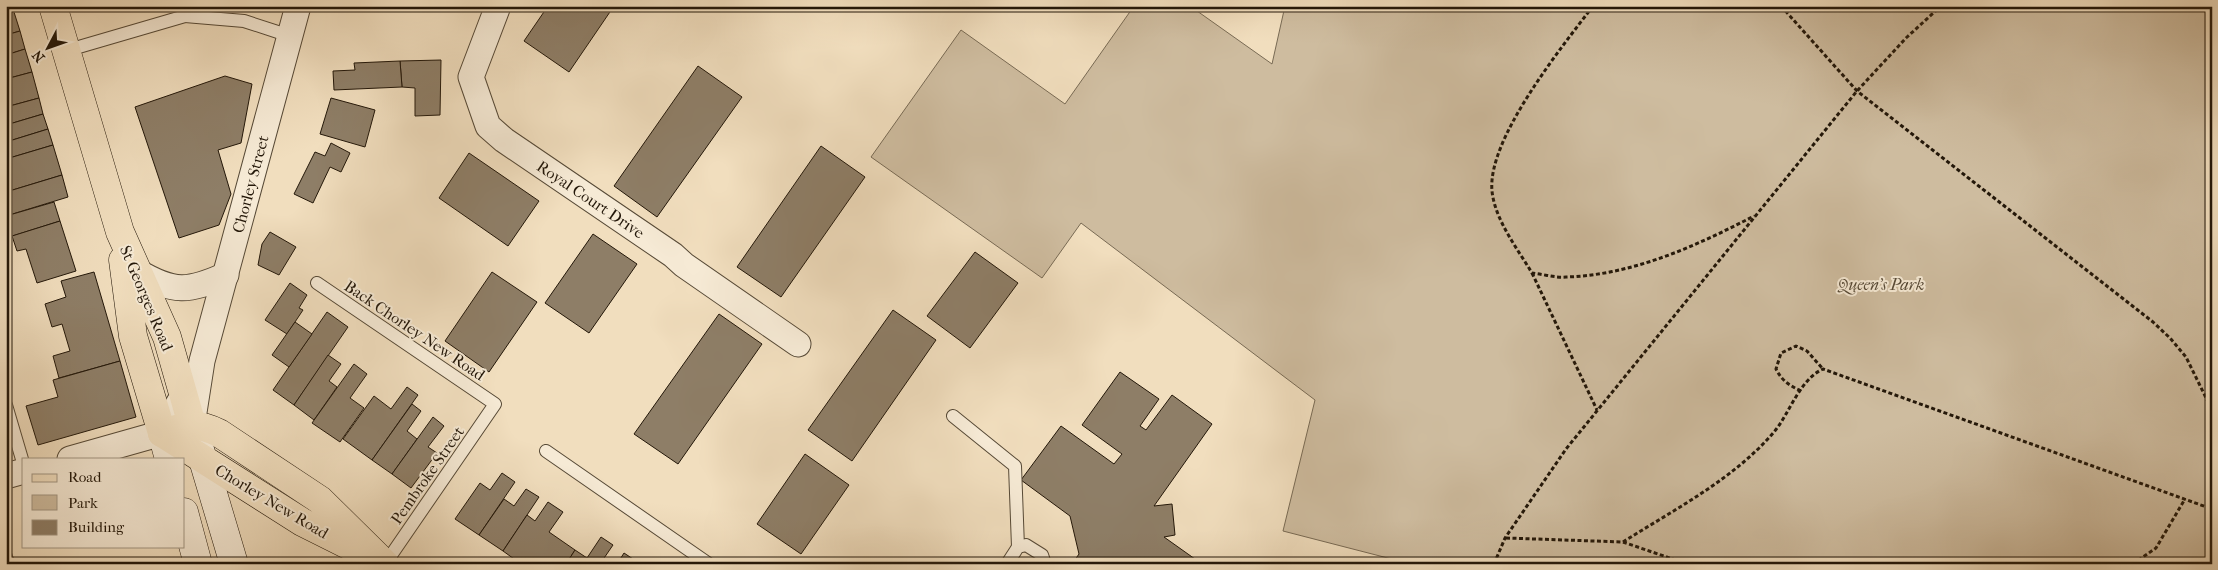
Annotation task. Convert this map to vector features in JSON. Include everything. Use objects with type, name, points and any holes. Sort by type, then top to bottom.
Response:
[{"type":"main road","name":"St Georges Road","points":[[53,6],[120,232],[167,337],[192,425]]},
{"type":"main road","name":"St Georges Road","points":[[120,232],[134,336],[165,446]]},
{"type":"main road","points":[[165,446],[192,425],[234,564]]},
{"type":"main road","name":"Chorley New Road","points":[[192,425],[203,425],[220,433],[320,500],[385,564]]},
{"type":"main road","name":"Chorley New Road","points":[[165,446],[203,459],[302,522],[385,564]]},
{"type":"main road","points":[[185,516],[198,564]]},
{"type":"street","name":"Chorley Street","points":[[192,425],[202,361],[298,6]]},
{"type":"street","name":"Royal Court Drive","points":[[498,6],[471,77],[488,126],[504,140],[674,255],[684,265],[798,344]]},
{"type":"street","points":[[138,272],[160,285],[181,289],[204,284],[226,275]]},
{"type":"street","name":"Chorley Street","points":[[165,446],[183,395],[202,361]]},
{"type":"street","points":[[77,458],[165,446]]},
{"type":"street","points":[[6,476],[22,472]]},
{"type":"lane","points":[[66,50],[184,11],[244,21],[290,36]]},
{"type":"lane","name":"Back Chorley New Road","points":[[317,283],[495,404]]},
{"type":"lane","name":"Pembroke Street","points":[[385,564],[495,404]]},
{"type":"lane","points":[[6,405],[22,459]]},
{"type":"lane","points":[[953,416],[1015,466],[1018,547],[1007,564]]},
{"type":"lane","points":[[546,451],[709,564]]},
{"type":"lane","points":[[1018,547],[1026,546],[1034,549],[1042,556],[1045,564]]},
{"type":"path","points":[[1593,6],[1549,63],[1502,144],[1494,168],[1492,191],[1499,217],[1532,273],[1597,410]]},
{"type":"path","points":[[1780,6],[1857,90],[2153,322],[2186,357],[2212,410]]},
{"type":"path","points":[[1494,564],[1505,538],[1566,449],[1597,410],[1857,90],[1906,38],[1941,6]]},
{"type":"path","points":[[1532,273],[1565,278],[1618,271],[1695,246],[1756,215]]},
{"type":"path","points":[[1801,391],[1786,383],[1776,369],[1780,353],[1796,346],[1802,347],[1823,369],[2212,509]]},
{"type":"path","points":[[1623,542],[1728,474],[1758,450],[1776,430],[1801,391],[1816,372],[1823,369]]},
{"type":"path","points":[[2133,564],[2156,548],[2184,499]]},
{"type":"path","points":[[1505,538],[1623,542],[1687,564]]},
{"type":"green space","name":"Queen's Park","points":[[1134,6],[1190,6],[1272,64],[1285,6],[2212,6],[2212,564],[1411,564],[1283,531],[1315,400],[1081,223],[1042,278],[871,157],[961,30],[1065,104]]},
{"type":"building","points":[[548,6],[614,6],[569,72],[524,41]]},
{"type":"building","points":[[13,9],[20,31],[6,35],[6,11]]},
{"type":"building","points":[[20,31],[25,49],[6,55],[6,35]]},
{"type":"building","points":[[25,49],[32,72],[6,79],[6,55]]},
{"type":"building","points":[[441,60],[440,115],[415,116],[415,88],[402,87],[400,61]]},
{"type":"building","points":[[400,61],[402,87],[334,90],[333,71],[355,70],[354,63]]},
{"type":"building","points":[[698,66],[742,97],[657,217],[614,186]]},
{"type":"building","points":[[32,72],[39,98],[6,107],[6,79]]},
{"type":"building","points":[[225,76],[252,84],[241,143],[218,150],[231,194],[219,225],[179,238],[135,107]]},
{"type":"building","points":[[39,98],[43,114],[6,125],[6,107]]},
{"type":"building","points":[[331,98],[375,110],[365,147],[320,134]]},
{"type":"building","points":[[43,114],[48,129],[6,142],[6,125]]},
{"type":"building","points":[[48,129],[53,145],[6,159],[6,142]]},
{"type":"building","points":[[331,143],[350,153],[341,172],[330,167],[313,203],[294,194],[315,152],[325,156]]},
{"type":"building","points":[[53,145],[62,175],[6,192],[6,159]]},
{"type":"building","points":[[821,146],[865,177],[781,297],[737,267]]},
{"type":"building","points":[[469,153],[539,201],[508,246],[439,198]]},
{"type":"building","points":[[62,175],[68,197],[6,216],[6,192]]},
{"type":"building","points":[[54,202],[60,221],[6,238],[6,216]]},
{"type":"building","points":[[60,221],[76,271],[37,283],[26,249],[17,251],[12,236]]},
{"type":"building","points":[[270,232],[296,247],[279,275],[258,265],[262,244]]},
{"type":"building","points":[[593,234],[637,264],[589,333],[545,303]]},
{"type":"building","points":[[975,252],[1018,283],[970,348],[927,316]]},
{"type":"building","points":[[94,272],[120,361],[59,378],[53,356],[70,351],[62,324],[52,327],[45,304],[66,297],[61,281]]},
{"type":"building","points":[[492,272],[537,302],[489,372],[445,341]]},
{"type":"building","points":[[290,283],[307,295],[299,308],[303,310],[287,334],[265,320]]},
{"type":"building","points":[[893,310],[936,340],[852,461],[808,430]]},
{"type":"building","points":[[327,312],[348,327],[294,405],[273,390]]},
{"type":"building","points":[[719,314],[762,344],[678,464],[634,434]]},
{"type":"building","points":[[295,322],[312,334],[289,367],[272,355]]},
{"type":"building","points":[[328,355],[341,364],[329,381],[337,387],[314,420],[294,405]]},
{"type":"building","points":[[120,361],[136,417],[38,445],[26,406],[58,397],[53,380]]},
{"type":"building","points":[[354,364],[367,374],[350,398],[364,408],[340,442],[312,423]]},
{"type":"building","points":[[1120,372],[1159,399],[1140,426],[1146,430],[1172,395],[1212,424],[1154,506],[1172,504],[1175,535],[1164,537],[1202,564],[1072,564],[1079,554],[1070,516],[1021,480],[1061,426],[1114,464],[1122,454],[1082,425]]},
{"type":"building","points":[[407,387],[418,395],[372,460],[343,439],[374,396],[391,409]]},
{"type":"building","points":[[412,404],[421,411],[407,431],[417,439],[392,474],[372,460]]},
{"type":"building","points":[[433,417],[444,426],[428,447],[437,453],[411,488],[392,474]]},
{"type":"building","points":[[805,454],[849,485],[801,554],[757,524]]},
{"type":"building","points":[[502,473],[515,482],[479,535],[455,519],[480,483],[490,490]]},
{"type":"building","points":[[526,489],[539,497],[503,551],[479,535],[504,499],[514,506]]},
{"type":"building","points":[[548,502],[563,512],[549,532],[575,550],[566,564],[521,564],[503,551],[527,515],[535,521]]},
{"type":"building","points":[[6,535],[15,564],[6,564]]},
{"type":"building","points":[[601,537],[613,545],[600,564],[566,564],[575,550],[587,558]]},
{"type":"building","points":[[624,553],[636,561],[634,564],[617,564]]}]
